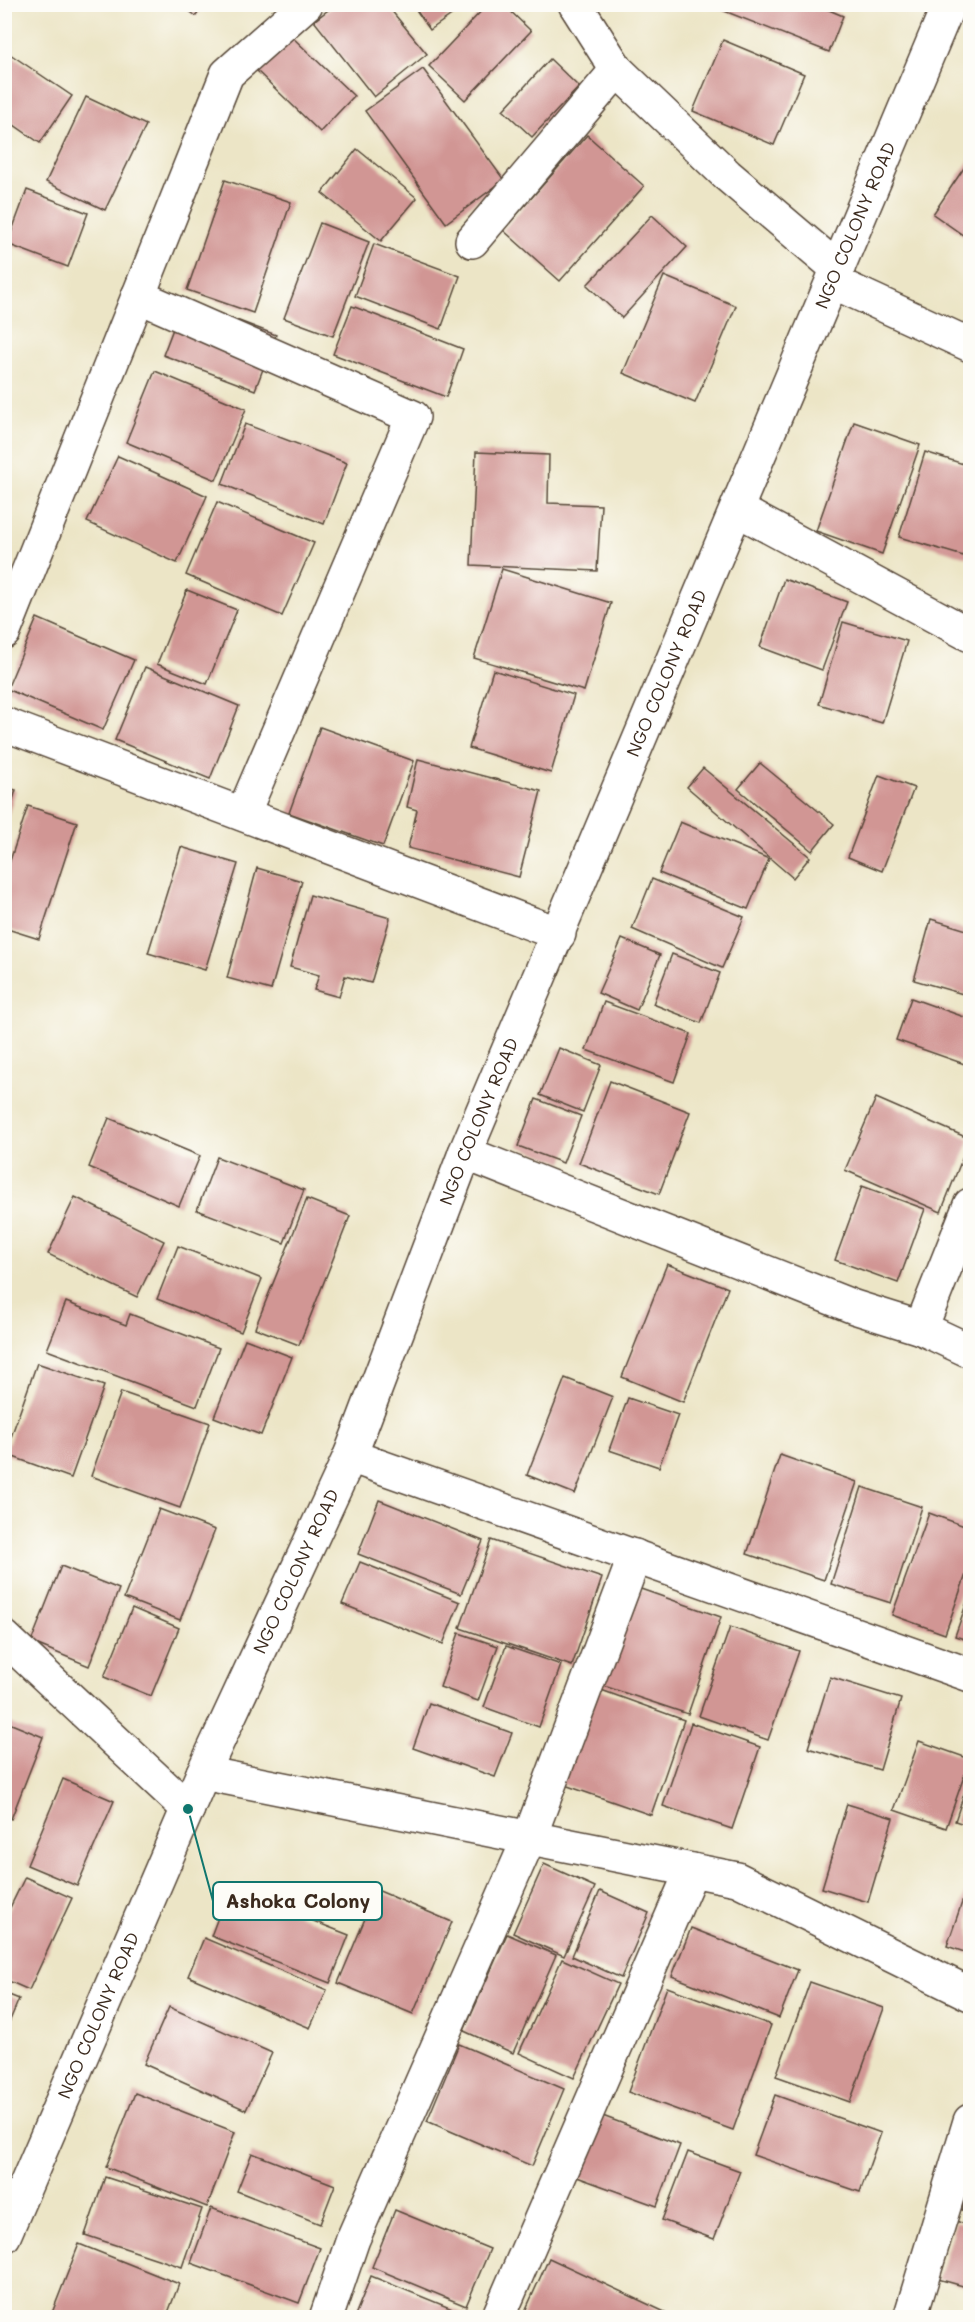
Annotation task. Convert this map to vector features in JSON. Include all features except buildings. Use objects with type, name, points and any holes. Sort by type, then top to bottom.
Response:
[{"type":"street","points":[[4,632],[227,74],[306,4]]},
{"type":"street","points":[[575,4],[617,70],[836,276],[970,345]]},
{"type":"street","points":[[952,4],[970,13]]},
{"type":"street","name":"NGO COLONY ROAD","points":[[4,2236],[203,1773],[350,1456],[465,1153],[952,4]]},
{"type":"street","points":[[472,241],[617,70]]},
{"type":"street","points":[[138,296],[413,417],[243,814]]},
{"type":"street","points":[[738,510],[970,635]]},
{"type":"street","points":[[4,724],[559,933]]},
{"type":"street","points":[[465,1153],[854,1307],[921,1328],[970,1351]]},
{"type":"street","points":[[921,1328],[970,1205]]},
{"type":"street","points":[[350,1456],[970,1675]]},
{"type":"street","points":[[326,2318],[353,2240],[530,1836],[635,1556]]},
{"type":"street","points":[[4,1637],[188,1809]]},
{"type":"street","points":[[203,1773],[530,1836],[737,1879],[970,1994]]},
{"type":"street","points":[[498,2318],[692,1870]]},
{"type":"street","points":[[910,2318],[970,2121]]},
{"type":"place","name":"Ashoka Colony","points":[[188,1809]]}]
